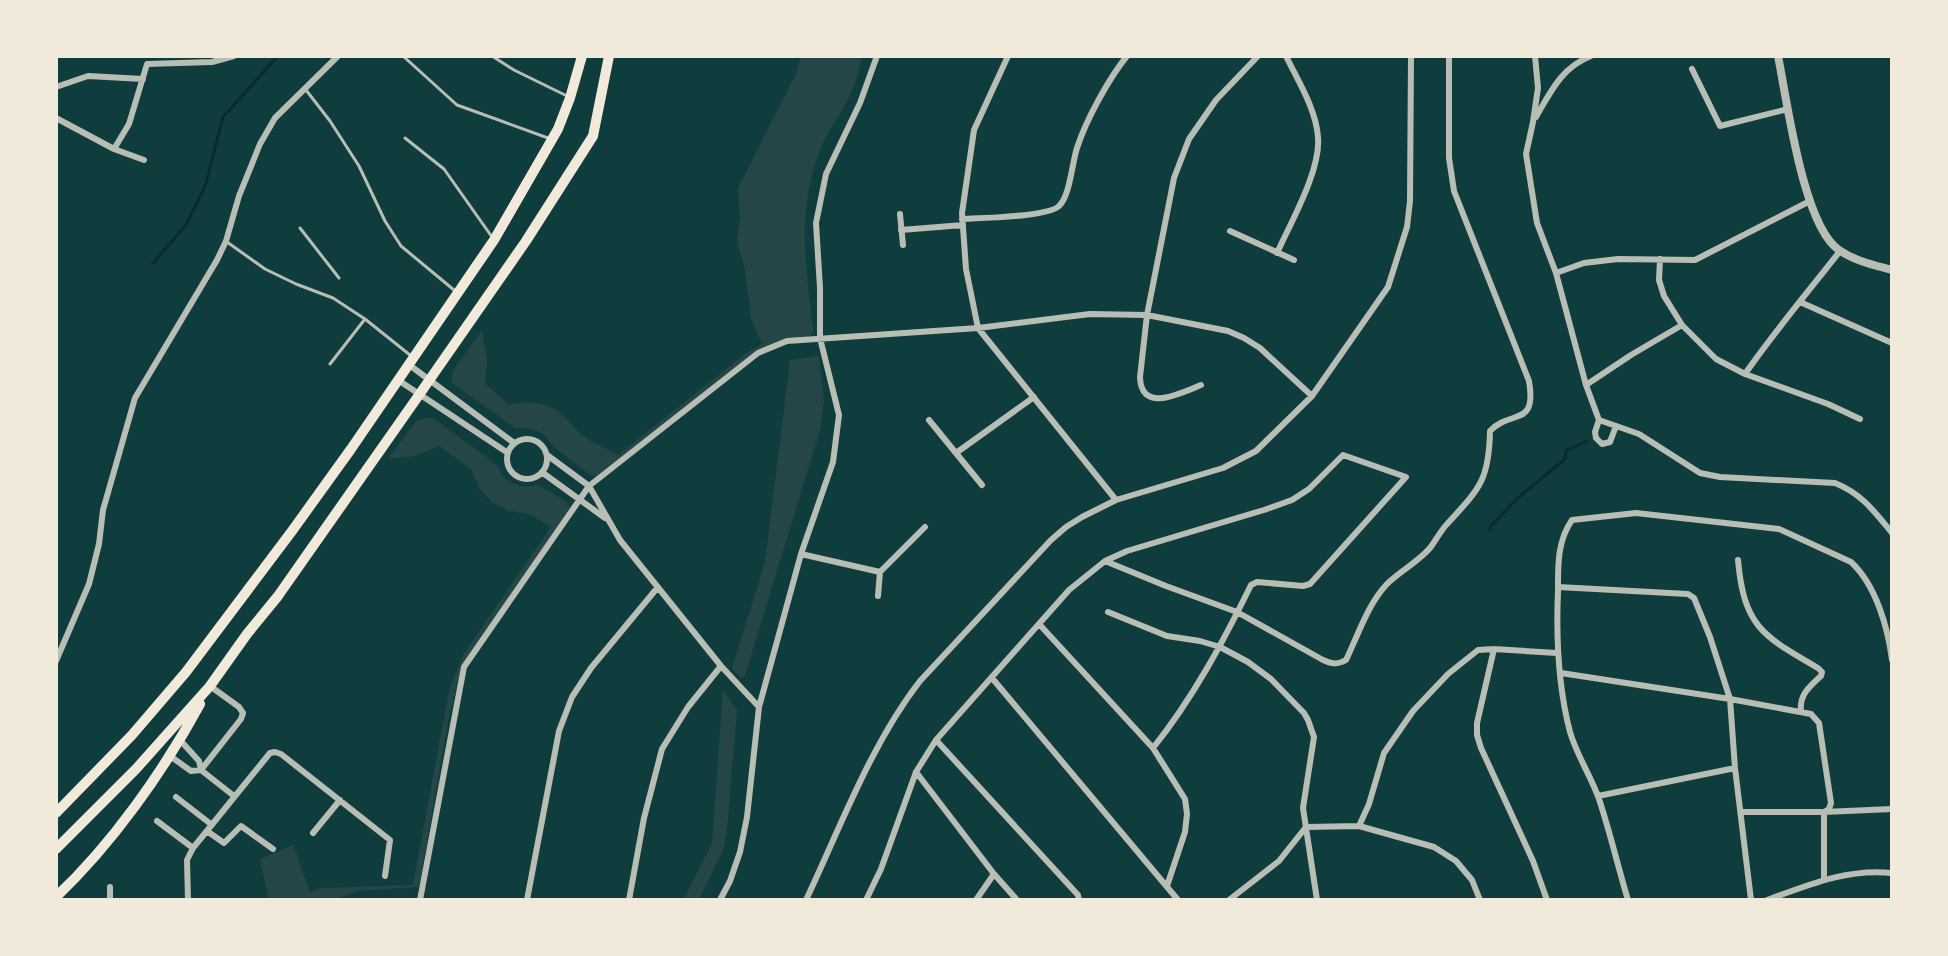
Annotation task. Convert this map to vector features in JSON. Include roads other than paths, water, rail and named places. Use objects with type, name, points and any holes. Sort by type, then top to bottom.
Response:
[{"type":"main road","points":[[59,806],[132,735],[186,672],[292,531],[398,380],[494,240],[558,129],[582,56]]},
{"type":"main road","points":[[56,849],[136,769],[210,686],[278,596],[419,395],[526,241],[593,136],[609,56]]},
{"type":"main road","points":[[56,897],[78,877],[114,833],[170,756],[210,686]]},
{"type":"street","points":[[114,149],[129,124],[147,64],[212,62],[234,56]]},
{"type":"street","points":[[56,661],[89,584],[103,510],[135,398],[217,260],[260,144],[275,118],[338,56]]},
{"type":"street","points":[[720,900],[740,852],[759,707],[801,554],[833,462],[839,415],[820,338],[816,223],[826,174],[860,103],[877,56]]},
{"type":"street","points":[[1008,56],[974,130],[962,222],[966,269],[978,328],[1116,500]]},
{"type":"street","points":[[901,230],[1048,212],[1060,206],[1077,146],[1098,103],[1127,56]]},
{"type":"street","points":[[1201,385],[1168,398],[1156,399],[1146,394],[1140,386],[1140,377],[1147,315],[1174,178],[1189,139],[1216,100],[1258,56]]},
{"type":"street","points":[[1277,253],[1314,170],[1319,139],[1314,118],[1286,56]]},
{"type":"street","points":[[806,900],[861,782],[902,705],[920,681],[1051,540],[1074,522],[1116,500],[1223,468],[1256,451],[1312,396],[1388,287],[1407,227],[1411,56]]},
{"type":"street","points":[[1105,561],[1237,612],[1333,664],[1346,660],[1385,586],[1429,548],[1445,525],[1466,505],[1482,481],[1489,458],[1490,431],[1497,424],[1521,416],[1529,408],[1532,396],[1529,381],[1454,191],[1449,158],[1449,56]]},
{"type":"street","points":[[1535,56],[1538,88],[1526,154],[1537,223],[1556,273],[1586,385],[1599,420],[1596,438],[1602,444],[1610,442],[1616,426]]},
{"type":"street","points":[[1533,122],[1564,73],[1575,63],[1591,56]]},
{"type":"street","points":[[1778,56],[1794,140],[1819,223],[1840,251],[1892,270]]},
{"type":"street","points":[[1692,69],[1720,126],[1788,109]]},
{"type":"street","points":[[56,87],[88,76],[143,79]]},
{"type":"street","points":[[56,118],[114,149],[144,160]]},
{"type":"street","points":[[1556,273],[1584,263],[1618,259],[1695,260],[1810,201]]},
{"type":"street","points":[[900,214],[903,245]]},
{"type":"street","points":[[1230,231],[1294,260]]},
{"type":"street","points":[[1745,374],[1771,336],[1840,251]]},
{"type":"street","points":[[1660,259],[1659,280],[1664,296],[1682,325],[1716,359],[1745,374],[1860,419]]},
{"type":"street","points":[[1800,302],[1892,343]]},
{"type":"street","points":[[420,900],[464,667],[589,486],[758,353],[787,341],[978,328],[1090,314],[1147,315],[1228,331],[1244,338],[1260,348],[1312,396]]},
{"type":"street","points":[[1586,385],[1682,325]]},
{"type":"street","points":[[411,360],[429,379],[514,443]]},
{"type":"street","points":[[398,380],[508,453]]},
{"type":"street","points":[[956,453],[1034,397]]},
{"type":"street","points":[[929,420],[982,485]]},
{"type":"street","points":[[1599,420],[1639,434],[1700,473],[1720,477],[1835,483],[1864,500],[1892,533]]},
{"type":"street","points":[[534,440],[545,448],[548,461],[543,473],[532,479],[520,479],[510,471],[508,453],[514,443],[534,440]]},
{"type":"street","points":[[547,455],[589,486],[620,540],[721,666],[759,707]]},
{"type":"street","points":[[866,900],[881,869],[916,772],[936,740],[1069,590],[1105,561],[1127,551],[1292,500],[1309,489],[1343,455],[1406,477],[1310,584],[1253,583],[1220,647],[1173,723],[1153,748]]},
{"type":"street","points":[[543,473],[608,520]]},
{"type":"street","points":[[1628,900],[1598,796],[1579,759],[1571,734],[1557,653],[1559,553],[1563,535],[1572,520],[1636,513],[1779,529],[1856,566],[1881,611],[1892,660]]},
{"type":"street","points":[[878,596],[880,572],[925,527]]},
{"type":"street","points":[[801,554],[880,572]]},
{"type":"street","points":[[1738,560],[1741,588],[1747,609],[1756,624],[1785,648],[1821,670],[1821,676],[1801,697],[1801,712]]},
{"type":"street","points":[[527,900],[559,731],[572,697],[591,668],[658,587]]},
{"type":"street","points":[[1558,587],[1692,596],[1710,637],[1730,699],[1751,900]]},
{"type":"street","points":[[1108,612],[1167,636],[1220,647],[1271,679],[1304,713],[1314,737],[1303,808],[1317,900]]},
{"type":"street","points":[[1039,624],[1153,748],[1185,799],[1185,832],[1167,886]]},
{"type":"street","points":[[1494,649],[1477,735],[1547,900]]},
{"type":"street","points":[[1359,826],[1384,753],[1413,711],[1448,674],[1478,650],[1557,653]]},
{"type":"street","points":[[629,900],[644,818],[662,749],[688,707],[721,666]]},
{"type":"street","points":[[1561,673],[1811,714],[1819,723],[1831,803],[1824,812]]},
{"type":"street","points":[[992,678],[1178,900]]},
{"type":"street","points":[[170,756],[191,771],[201,770],[241,719],[243,713],[239,707],[210,686]]},
{"type":"street","points":[[180,740],[199,761],[201,770],[234,796]]},
{"type":"street","points":[[936,740],[1079,898]]},
{"type":"street","points":[[188,900],[187,860],[193,848],[270,753],[275,752],[390,840],[385,876]]},
{"type":"street","points":[[1598,796],[1735,768]]},
{"type":"street","points":[[916,772],[1017,900]]},
{"type":"street","points":[[176,797],[224,843],[241,826],[273,849]]},
{"type":"street","points":[[313,833],[340,800]]},
{"type":"street","points":[[1741,812],[1892,809]]},
{"type":"street","points":[[1824,812],[1824,878]]},
{"type":"street","points":[[157,821],[193,848]]},
{"type":"street","points":[[1306,827],[1359,826],[1434,847],[1456,861],[1472,880],[1480,900]]},
{"type":"street","points":[[1229,900],[1279,861],[1306,827]]},
{"type":"street","points":[[1767,900],[1824,878],[1844,874],[1892,873]]},
{"type":"street","points":[[976,900],[994,874]]},
{"type":"street","points":[[110,887],[110,900]]},
{"type":"lane","points":[[403,56],[457,105],[552,139]]},
{"type":"lane","points":[[492,56],[570,98]]},
{"type":"lane","points":[[305,89],[359,166],[385,221],[401,246],[457,293]]},
{"type":"lane","points":[[405,138],[444,169],[494,240]]},
{"type":"lane","points":[[300,228],[339,278]]},
{"type":"lane","points":[[226,241],[265,269],[333,298],[365,319],[411,360]]},
{"type":"lane","points":[[330,364],[365,319]]},
{"type":"waterway","points":[[153,263],[186,225],[205,187],[223,117],[278,56]]},
{"type":"waterway","points":[[1490,530],[1519,497],[1564,460],[1567,450],[1587,441]]}]
